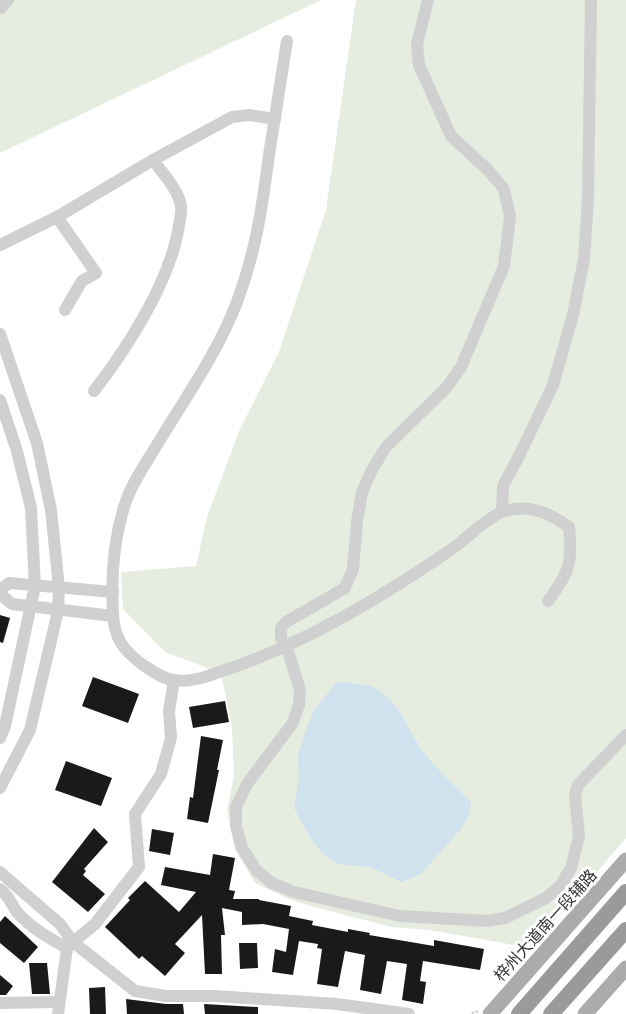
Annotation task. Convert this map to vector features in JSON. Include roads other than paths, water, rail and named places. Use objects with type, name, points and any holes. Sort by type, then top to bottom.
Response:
[{"type":"highway","points":[[519,1014],[626,892]]},
{"type":"highway","points":[[551,1014],[626,930]]},
{"type":"main road","name":"梓州大道南一段辅路","points":[[483,1012],[626,861]]},
{"type":"main road","points":[[585,1014],[626,968]]},
{"type":"street","points":[[0,9],[8,0]]},
{"type":"street","points":[[281,638],[281,628],[286,622],[345,588],[353,569],[362,492],[372,470],[397,434],[447,387],[461,367],[504,266],[510,217],[504,189],[488,170],[451,136],[419,65],[417,44],[428,0]]},
{"type":"street","points":[[502,511],[502,486],[553,385],[573,315],[584,259],[588,199],[591,0]]},
{"type":"street","points":[[0,1],[0,9]]},
{"type":"street","points":[[287,41],[258,236],[248,274],[218,343],[126,502],[118,533],[113,592],[113,616],[117,640],[154,672],[174,680],[197,679],[243,664],[361,607],[454,548],[502,511],[529,507],[552,516],[570,527],[572,553],[567,571],[548,601]]},
{"type":"street","points":[[0,245],[57,217],[153,160],[232,117],[249,115],[275,119]]},
{"type":"street","points":[[94,390],[114,365],[161,282],[178,236],[182,208],[175,191],[153,160]]},
{"type":"street","points":[[57,217],[96,273],[82,281],[64,310]]},
{"type":"street","points":[[0,334],[37,443],[51,510],[59,588],[58,611],[30,730],[0,788]]},
{"type":"street","points":[[0,400],[31,508],[35,586],[5,726],[0,738]]},
{"type":"street","points":[[113,592],[9,583],[0,592],[12,604],[113,616]]},
{"type":"street","points":[[289,654],[300,690],[299,705],[292,724],[246,784],[236,807],[236,826],[242,848],[257,871],[272,883],[294,892],[400,916],[487,921],[505,918],[546,898],[560,886],[571,868],[579,836],[575,795],[578,785],[626,735]]},
{"type":"street","points":[[70,945],[95,924],[139,867],[135,814],[161,774],[171,738],[169,711],[174,680]]},
{"type":"street","points":[[0,872],[60,924],[70,945],[58,1008],[0,1003]]},
{"type":"street","points":[[0,889],[25,919],[44,936],[70,945],[135,991],[166,996],[215,996],[337,1004],[409,1014]]},
{"type":"street","points":[[25,919],[36,915],[39,906]]},
{"type":"water","points":[[346,682],[369,686],[387,696],[427,757],[471,802],[469,815],[460,830],[421,874],[401,882],[370,867],[337,864],[323,854],[309,836],[294,808],[299,778],[298,756],[314,710],[336,683]]}]
